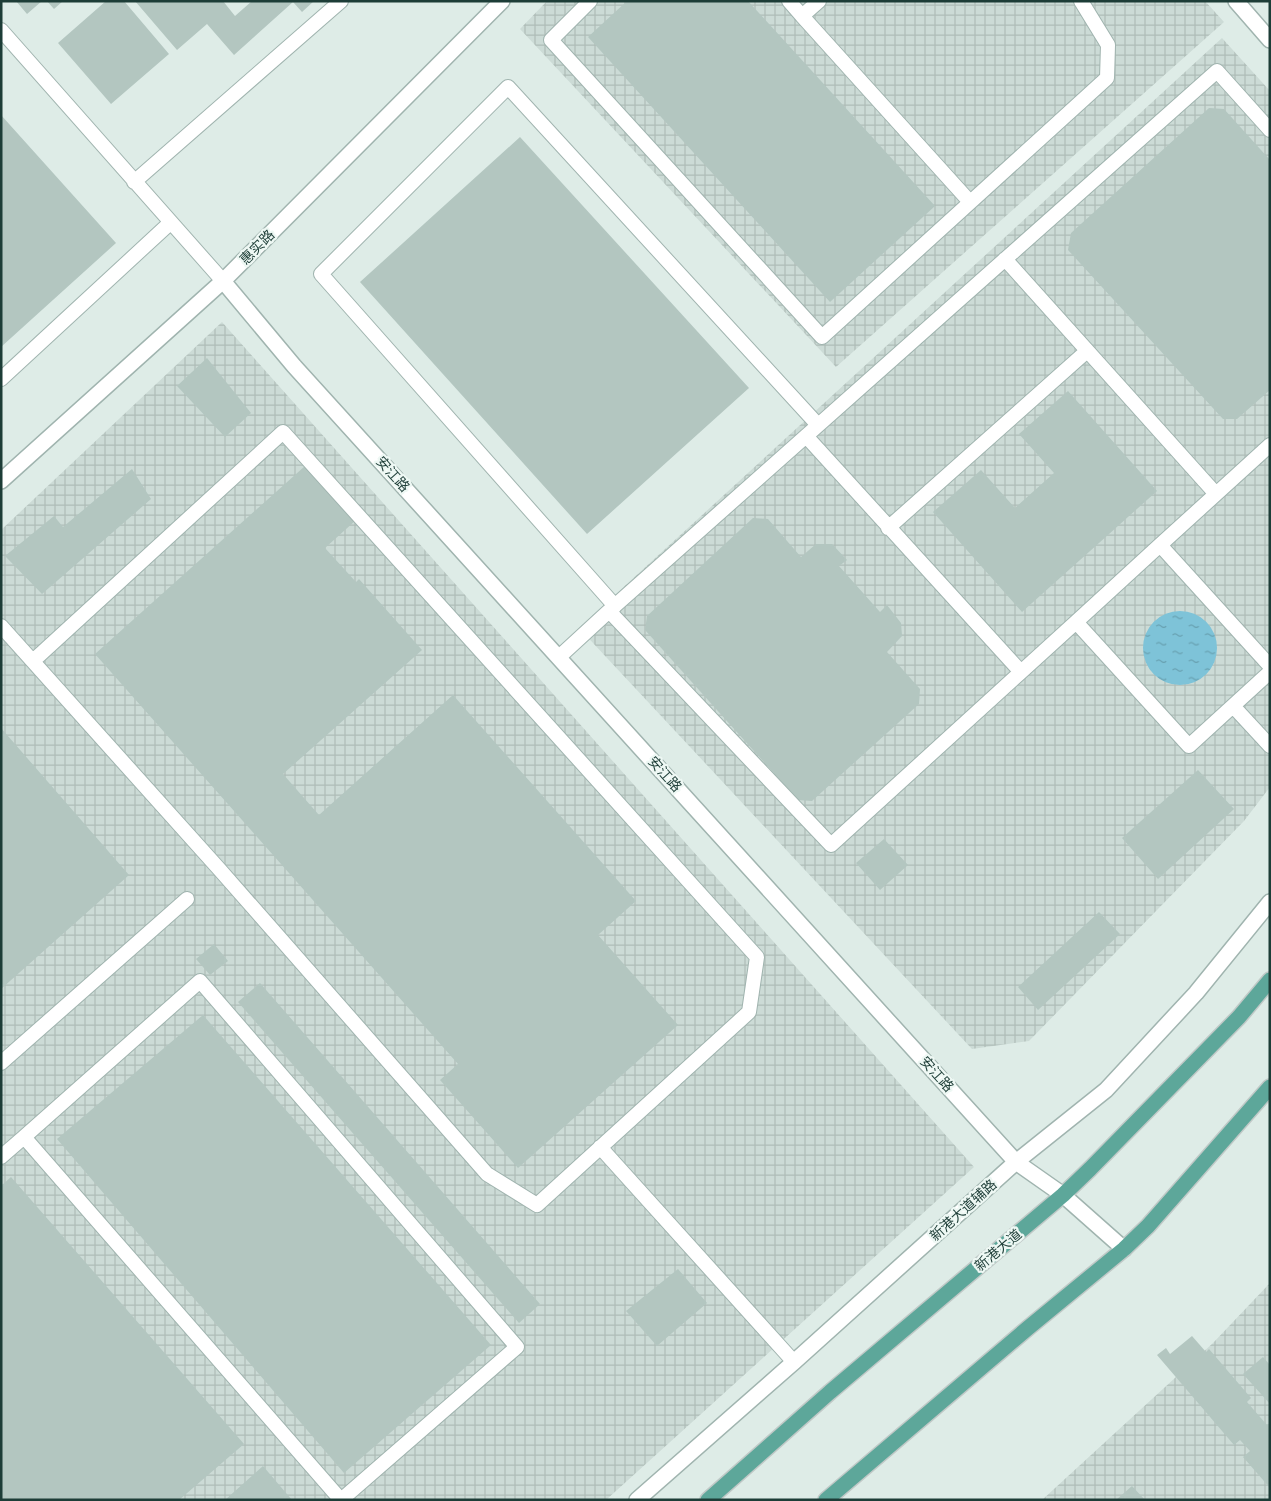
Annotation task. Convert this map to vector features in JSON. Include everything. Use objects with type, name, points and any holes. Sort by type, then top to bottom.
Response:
[{"type":"main road","name":"新港大道","points":[[708,1500],[830,1392],[1063,1195],[1090,1170],[1239,1017],[1270,980]]},
{"type":"main road","points":[[826,1500],[1124,1249],[1148,1226],[1270,1087]]},
{"type":"street","name":"惠实路","points":[[1,481],[222,282],[502,1]]},
{"type":"street","points":[[1236,1],[1270,40]]},
{"type":"street","name":"安江路","points":[[222,282],[294,366],[1016,1162],[1063,1195],[1124,1249]]},
{"type":"street","name":"新港大道辅路","points":[[637,1500],[794,1362],[1016,1162],[1106,1090],[1196,993],[1270,902]]},
{"type":"lane","points":[[134,182],[340,1]]},
{"type":"lane","points":[[590,1],[551,40],[822,337],[1107,78],[1108,46],[1081,1]]},
{"type":"lane","points":[[788,1],[970,202]]},
{"type":"lane","points":[[802,16],[819,1]]},
{"type":"lane","points":[[1,30],[222,282]]},
{"type":"lane","points":[[559,658],[612,608],[1217,72],[1270,130]]},
{"type":"lane","points":[[818,425],[508,87],[321,274],[612,608],[831,845],[1270,444]]},
{"type":"lane","points":[[1,379],[170,223]]},
{"type":"lane","points":[[1005,260],[1216,494]]},
{"type":"lane","points":[[888,528],[1087,351]]},
{"type":"lane","points":[[1,626],[220,870],[488,1174],[537,1205],[749,1012],[757,957],[283,432],[33,661]]},
{"type":"lane","points":[[806,436],[1021,672]]},
{"type":"lane","points":[[1160,545],[1270,666]]},
{"type":"lane","points":[[1076,622],[1190,746],[1270,672]]},
{"type":"lane","points":[[1233,706],[1270,746]]},
{"type":"lane","points":[[1,1063],[187,899]]},
{"type":"lane","points":[[1,1157],[200,981],[516,1347],[341,1500],[24,1137]]},
{"type":"lane","points":[[600,1147],[794,1362]]},
{"type":"shaded area","points":[[547,1],[1205,1],[1224,22],[836,367],[520,29]]},
{"type":"shaded area","points":[[1222,38],[1270,91],[1270,787],[1244,821],[1029,1041],[972,1049],[579,628]]},
{"type":"shaded area","points":[[222,322],[974,1167],[606,1500],[1,1500],[1,530]]},
{"type":"shaded area","points":[[1270,1283],[1270,1500],[1042,1500],[1213,1343]]},
{"type":"water","points":[[1187,611],[1207,621],[1215,634],[1217,648],[1215,662],[1207,675],[1194,683],[1173,685],[1153,675],[1145,662],[1143,641],[1153,621],[1166,613]]},
{"type":"building","points":[[16,1],[42,1],[27,14]]},
{"type":"building","points":[[47,1],[63,1],[54,9]]},
{"type":"building","points":[[106,1],[124,1],[169,54],[111,104],[58,43]]},
{"type":"building","points":[[135,1],[223,1],[235,16],[252,1],[314,1],[302,12],[293,2],[234,55],[207,24],[177,50]]},
{"type":"building","points":[[627,1],[748,1],[935,206],[830,302],[588,37]]},
{"type":"building","points":[[1209,108],[1224,109],[1270,160],[1270,390],[1237,419],[1223,419],[1068,250],[1071,233]]},
{"type":"building","points":[[1,115],[116,243],[1,347]]},
{"type":"building","points":[[520,137],[749,388],[587,534],[360,282]]},
{"type":"building","points":[[207,358],[251,413],[225,437],[177,386]]},
{"type":"building","points":[[1068,391],[1157,491],[1022,612],[933,512],[981,470],[1015,508],[1054,473],[1019,434]]},
{"type":"building","points":[[305,466],[355,521],[325,548],[356,582],[359,579],[422,650],[283,774],[319,815],[453,695],[636,901],[598,935],[678,1025],[518,1168],[440,1080],[458,1064],[95,654]]},
{"type":"building","points":[[132,469],[151,499],[42,594],[5,556],[54,516],[63,527]]},
{"type":"building","points":[[753,518],[768,519],[801,557],[816,544],[832,544],[847,560],[839,566],[880,612],[887,605],[901,623],[902,636],[887,652],[920,689],[919,704],[812,801],[798,800],[645,630],[647,616]]},
{"type":"building","points":[[1,728],[129,875],[1,989]]},
{"type":"building","points":[[1198,770],[1234,809],[1158,879],[1122,838]]},
{"type":"building","points":[[884,839],[908,865],[880,890],[856,863]]},
{"type":"building","points":[[1099,912],[1120,934],[1038,1010],[1018,987]]},
{"type":"building","points":[[214,944],[228,961],[210,975],[196,959]]},
{"type":"building","points":[[260,983],[540,1304],[519,1323],[238,1002]]},
{"type":"building","points":[[203,1015],[491,1345],[344,1473],[57,1139]]},
{"type":"building","points":[[11,1177],[244,1444],[179,1500],[1,1500],[1,1186]]},
{"type":"building","points":[[678,1269],[707,1303],[657,1346],[626,1311]]},
{"type":"building","points":[[1192,1336],[1206,1352],[1209,1349],[1251,1398],[1247,1402],[1267,1425],[1270,1423],[1270,1488],[1243,1457],[1250,1451],[1240,1440],[1234,1445],[1157,1355],[1166,1348],[1170,1354]]},
{"type":"building","points":[[1263,1357],[1270,1365],[1270,1404],[1243,1374]]},
{"type":"building","points":[[263,1466],[292,1500],[225,1500]]},
{"type":"building","points":[[1132,1486],[1145,1500],[1116,1500]]}]
